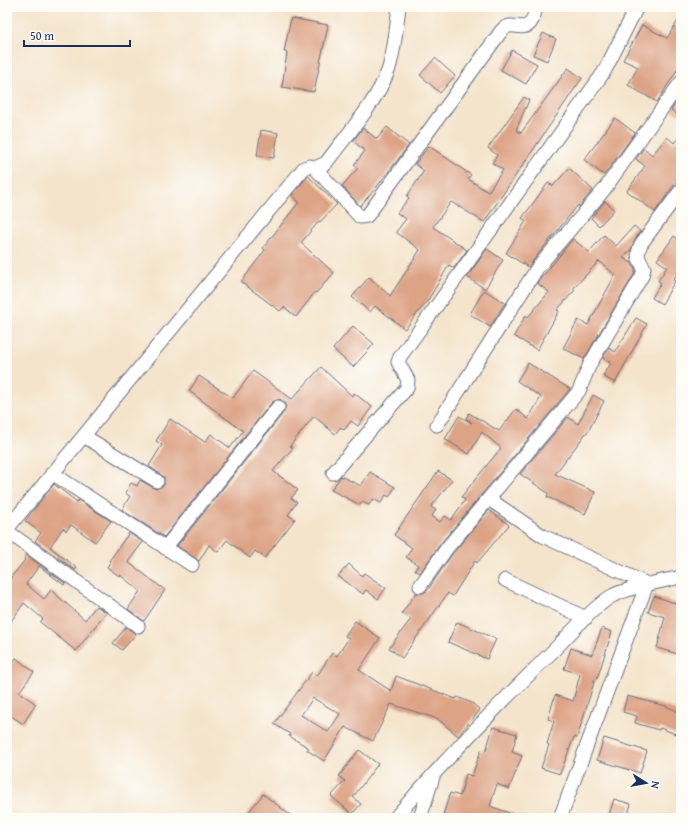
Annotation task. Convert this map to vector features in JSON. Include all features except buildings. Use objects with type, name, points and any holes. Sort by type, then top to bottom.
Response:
[{"type":"street","points":[[315,168],[326,163],[374,98],[383,81],[392,54],[400,7]]},
{"type":"street","points":[[138,626],[7,530],[52,473],[304,168],[310,166],[315,168],[360,217],[367,216],[502,30],[508,27],[522,27],[529,25],[534,20],[536,7]]},
{"type":"street","points":[[333,473],[407,388],[408,380],[398,362],[400,357],[604,72],[637,7]]},
{"type":"street","points":[[437,425],[538,267],[603,191],[681,82]]},
{"type":"street","points":[[420,586],[447,548],[579,391],[590,364],[642,276],[644,268],[638,258],[637,253],[641,244],[681,190]]},
{"type":"street","points":[[165,548],[278,407]]},
{"type":"street","points":[[84,436],[156,481]]},
{"type":"street","points":[[52,473],[192,565]]},
{"type":"street","points":[[489,499],[543,536],[647,584]]},
{"type":"street","points":[[395,818],[435,771],[499,704],[586,618],[612,596],[647,584],[681,577]]},
{"type":"street","points":[[504,580],[586,618]]},
{"type":"street","points":[[560,818],[647,584]]},
{"type":"street","points":[[420,818],[435,771]]}]
